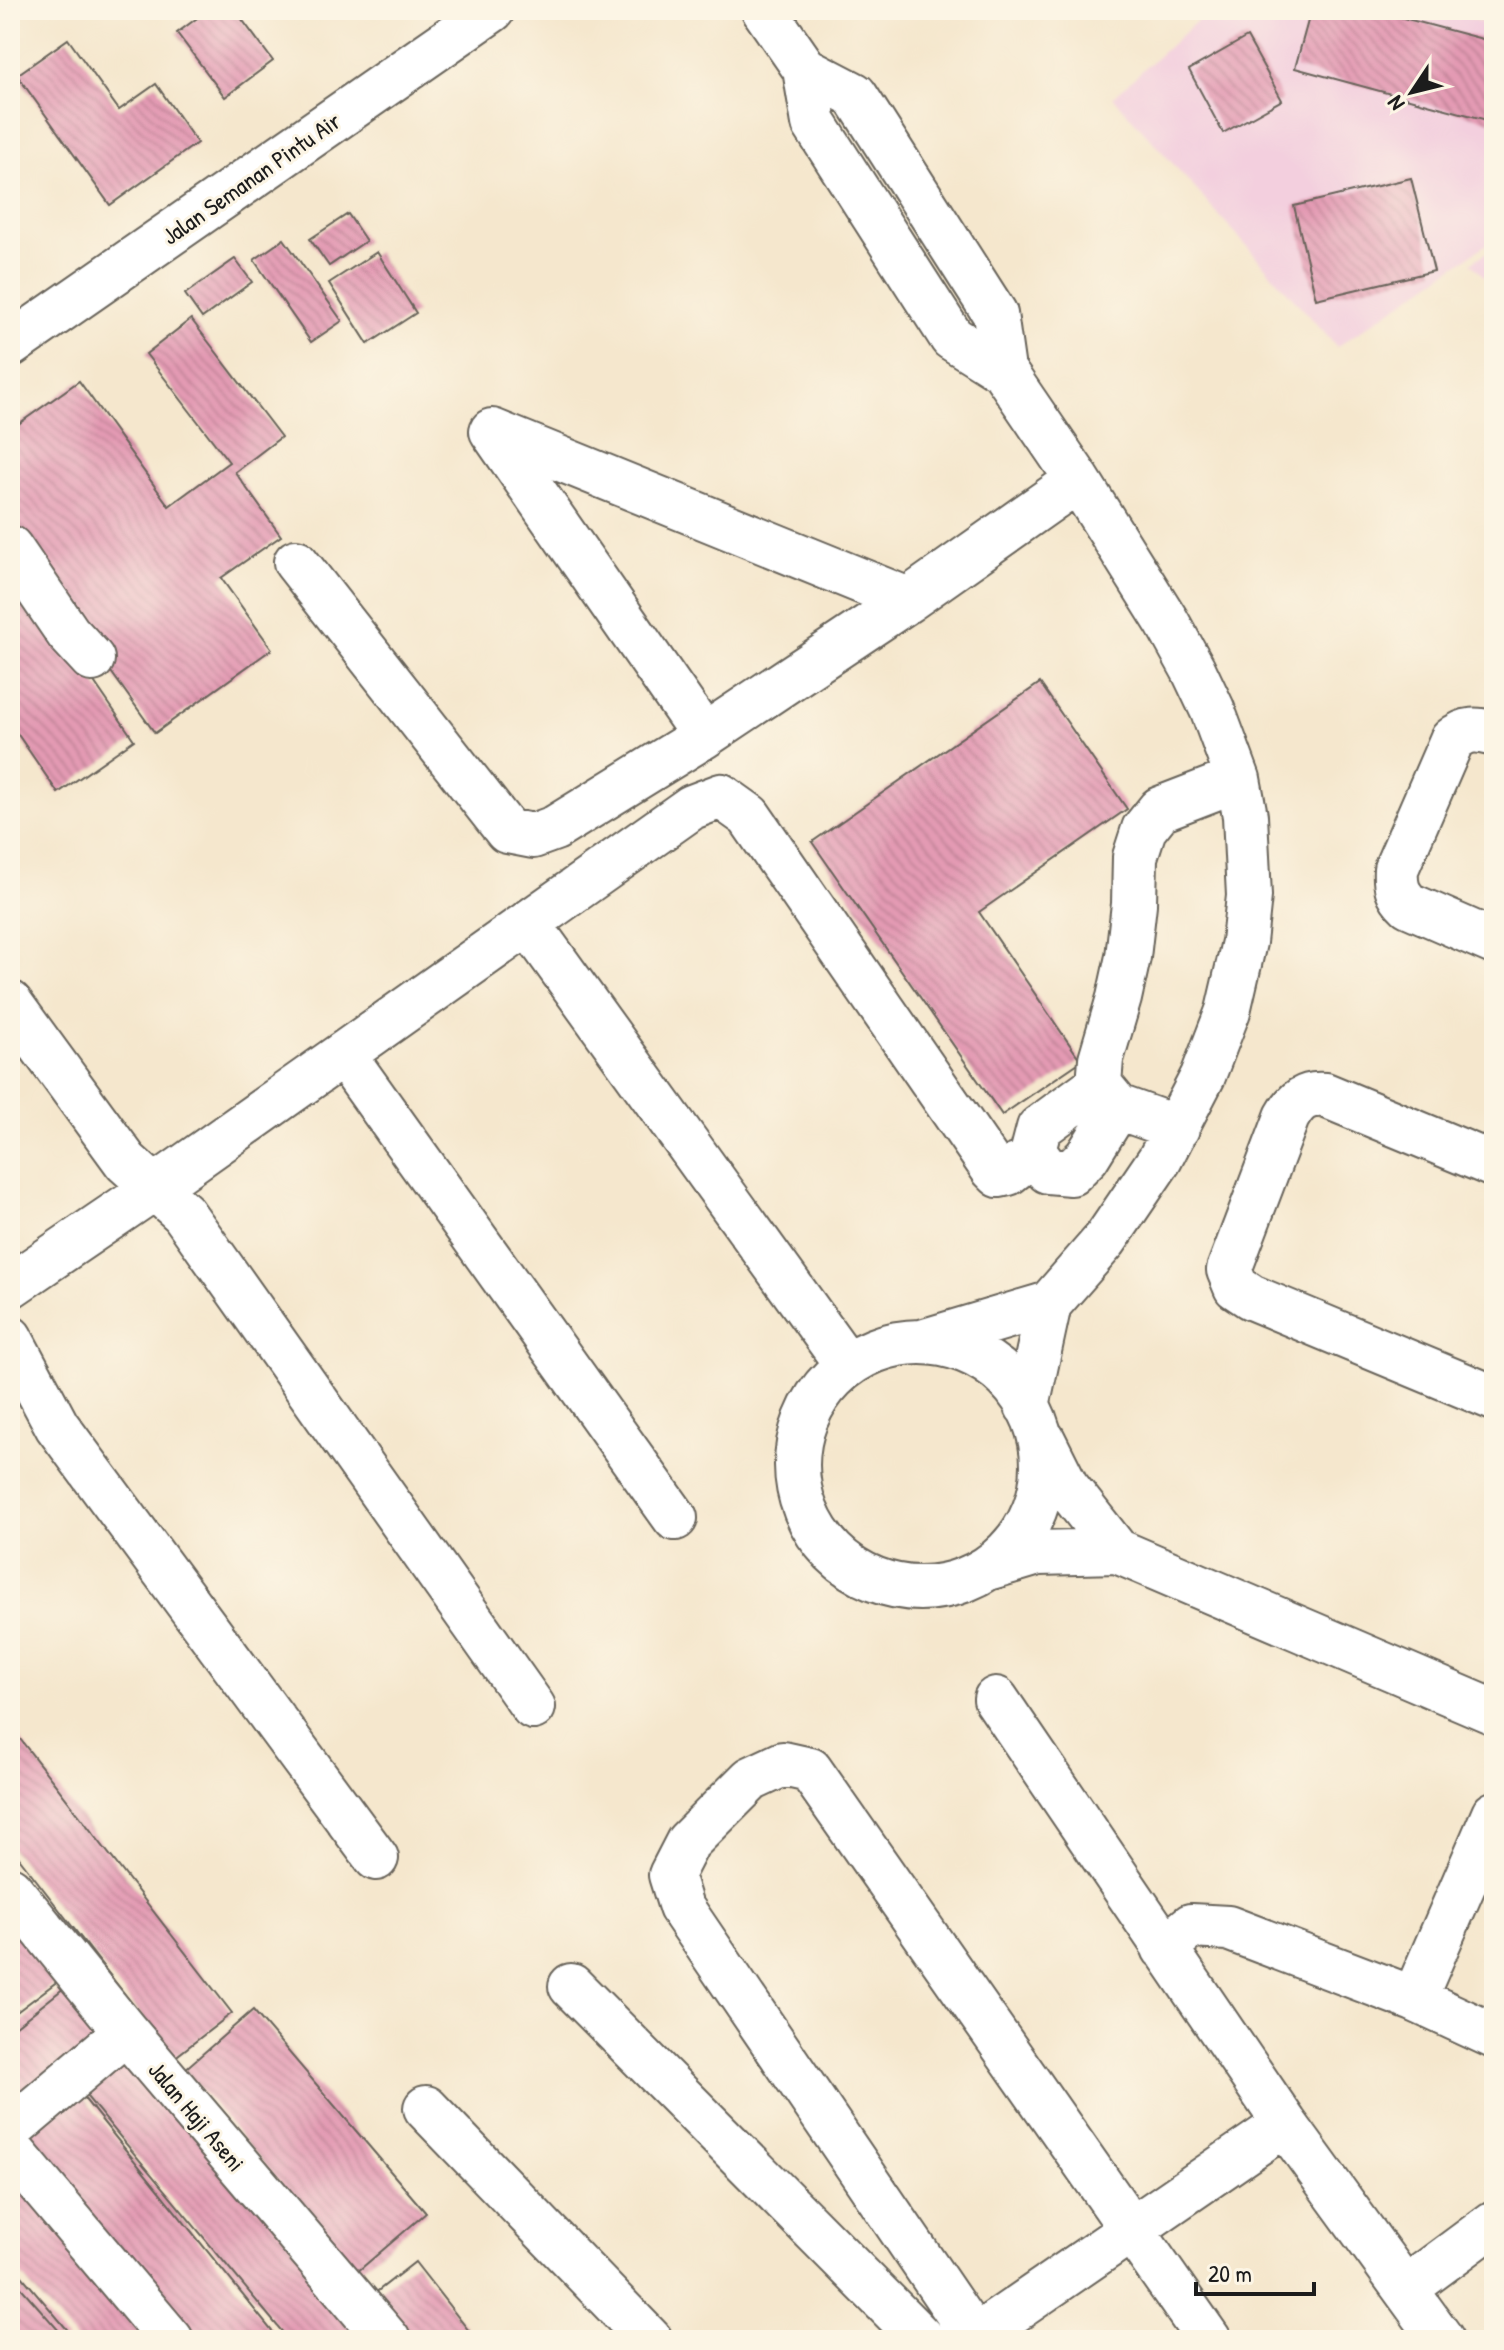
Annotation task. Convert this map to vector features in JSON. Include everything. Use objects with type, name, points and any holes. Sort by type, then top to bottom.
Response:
[{"type":"street","name":"Jalan Semanan Pintu Air","points":[[10,345],[492,10]]},
{"type":"street","points":[[764,10],[805,69],[814,123],[952,338],[1003,370],[1078,480],[1167,622],[1212,709],[1238,779],[1245,816],[1249,896],[1244,942],[1230,1001],[1203,1076],[1160,1159],[1105,1240],[1049,1304],[921,1342]]},
{"type":"street","points":[[704,736],[492,431],[908,600]]},
{"type":"street","points":[[296,562],[507,831],[533,836],[555,828],[704,736],[908,600],[1078,480]]},
{"type":"street","points":[[10,548],[68,633],[92,659]]},
{"type":"street","points":[[1494,734],[1466,731],[1452,740],[1396,869],[1395,884],[1402,899],[1409,905],[1494,942]]},
{"type":"street","points":[[1177,1128],[1108,1095],[1101,1059],[1128,957],[1135,857],[1144,829],[1160,809],[1238,779]]},
{"type":"street","points":[[10,1286],[154,1188],[692,807],[721,796],[749,816],[993,1169],[999,1175],[1017,1166]]},
{"type":"street","points":[[528,923],[847,1365]]},
{"type":"street","points":[[10,1003],[126,1162],[183,1213],[533,1707]]},
{"type":"street","points":[[343,1054],[675,1518]]},
{"type":"street","points":[[1494,1165],[1325,1095],[1304,1097],[1298,1100],[1287,1117],[1229,1270],[1236,1287],[1251,1297],[1494,1398]]},
{"type":"street","points":[[991,1567],[1010,1550],[1033,1515],[1042,1481],[1042,1455],[1032,1418],[1049,1304]]},
{"type":"street","points":[[10,1338],[57,1426],[376,1858]]},
{"type":"street","points":[[1117,1551],[1066,1486],[1012,1385],[995,1368],[971,1354],[947,1345],[921,1342],[896,1344],[871,1351],[847,1365],[829,1381],[803,1425],[797,1476],[802,1501],[812,1525],[827,1547],[846,1564],[868,1577],[893,1586],[918,1589],[944,1587],[991,1567],[1038,1553],[1117,1551],[1494,1712]]},
{"type":"street","points":[[10,1381],[57,1426]]},
{"type":"street","points":[[996,1699],[1285,2124],[1442,2340]]},
{"type":"street","points":[[1209,2340],[1131,2230],[810,1770],[783,1764],[751,1779],[688,1842],[671,1875],[681,1907],[974,2339],[1131,2230],[1285,2124]]},
{"type":"street","points":[[1414,1999],[1494,1814]]},
{"type":"street","name":"Jalan Haji Aseni","points":[[13,1900],[388,2340]]},
{"type":"street","points":[[1164,1948],[1191,1926],[1228,1928],[1414,1999],[1494,2036]]},
{"type":"street","points":[[571,1986],[923,2340]]},
{"type":"street","points":[[10,2130],[126,2032]]},
{"type":"street","points":[[426,2108],[650,2340]]},
{"type":"street","points":[[10,2149],[171,2340]]},
{"type":"street","points":[[1405,2289],[1485,2240]]},
{"type":"shaded area","points":[[1209,10],[1441,10],[1494,26],[1494,239],[1337,347],[1113,97]]},
{"type":"shaded area","points":[[1494,247],[1494,287],[1471,263]]},
{"type":"building","points":[[208,10],[235,10],[273,61],[225,97],[177,33]]},
{"type":"building","points":[[1311,10],[1373,10],[1494,42],[1494,122],[1295,68]]},
{"type":"building","points":[[1247,37],[1282,100],[1223,133],[1189,70]]},
{"type":"building","points":[[68,39],[119,110],[156,84],[197,143],[110,205],[17,75]]},
{"type":"building","points":[[1411,178],[1434,271],[1316,299],[1294,206]]},
{"type":"building","points":[[348,214],[366,241],[329,266],[310,239]]},
{"type":"building","points":[[284,239],[342,321],[311,342],[254,260]]},
{"type":"building","points":[[377,252],[416,313],[368,344],[329,283]]},
{"type":"building","points":[[235,259],[252,282],[202,318],[185,294]]},
{"type":"building","points":[[191,319],[281,437],[235,472],[281,536],[221,578],[272,649],[155,733],[10,531],[10,430],[79,381],[169,506],[229,462],[146,354]]},
{"type":"building","points":[[23,578],[134,740],[58,793],[10,723],[10,587]]},
{"type":"building","points":[[1040,683],[1127,809],[979,912],[1081,1061],[1002,1115],[812,842]]},
{"type":"building","points":[[10,1726],[232,2013],[174,2058],[10,1846]]},
{"type":"building","points":[[17,1929],[59,1980],[10,2017],[10,1935]]},
{"type":"building","points":[[69,1984],[109,2034],[10,2112],[10,2031]]},
{"type":"building","points":[[253,2010],[426,2213],[357,2272],[184,2070]]},
{"type":"building","points":[[131,2051],[364,2331],[353,2340],[289,2340],[82,2091]]},
{"type":"building","points":[[79,2092],[279,2340],[184,2340],[21,2139]]},
{"type":"building","points":[[10,2174],[150,2340],[76,2340],[10,2262]]},
{"type":"building","points":[[415,2262],[476,2340],[410,2340],[374,2294]]},
{"type":"building","points":[[10,2275],[67,2340],[10,2340]]}]
